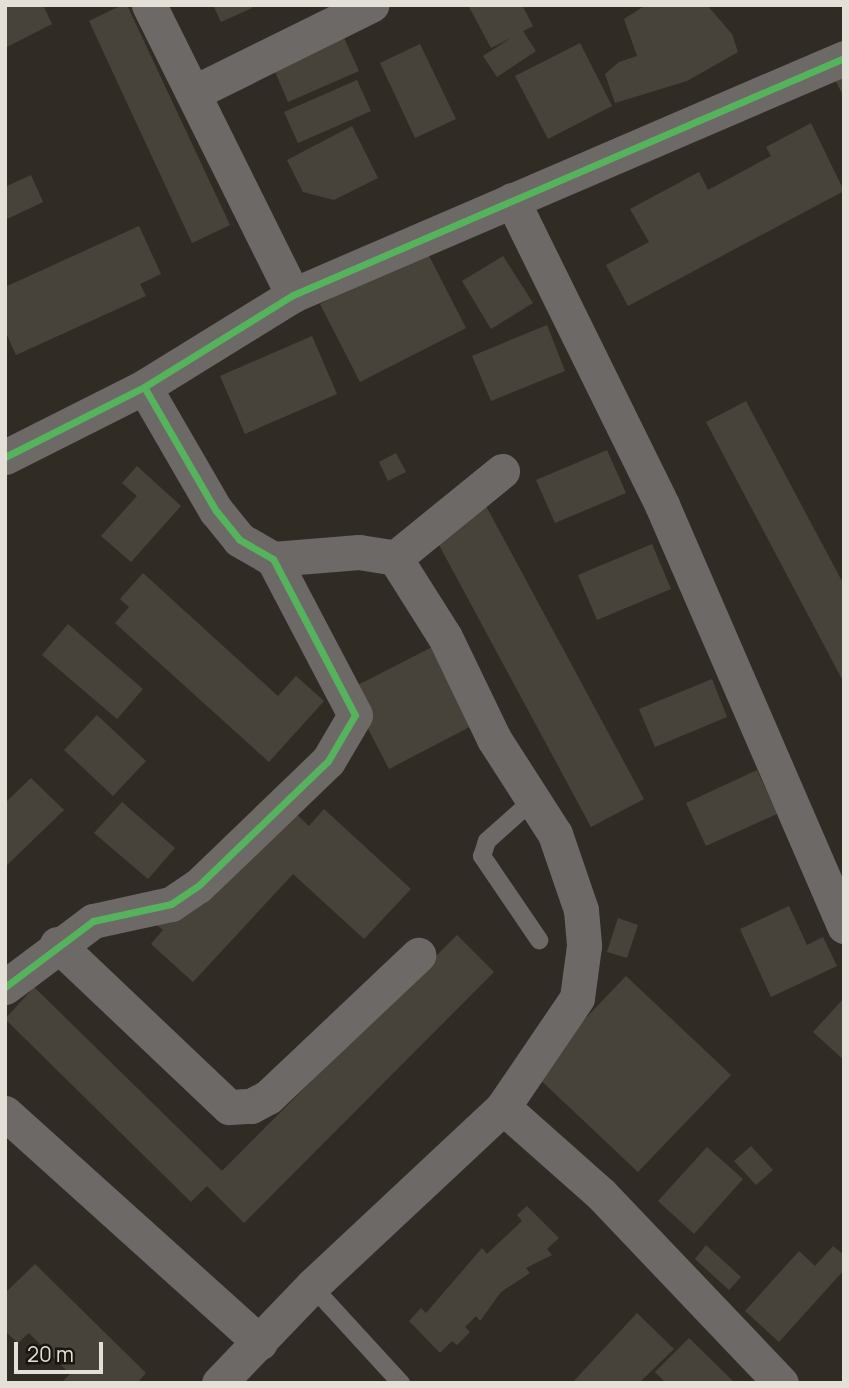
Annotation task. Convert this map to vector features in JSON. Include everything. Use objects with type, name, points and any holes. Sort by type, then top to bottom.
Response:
[{"type":"street","points":[[149,5],[293,295]]},
{"type":"street","points":[[193,93],[371,5]]},
{"type":"street","points":[[5,457],[145,387],[293,295],[844,58]]},
{"type":"street","points":[[512,200],[662,505],[844,926]]},
{"type":"street","points":[[5,987],[57,944],[93,921],[171,904],[198,886],[328,761],[346,736],[355,715],[347,695],[273,559],[239,538],[216,511],[145,387]]},
{"type":"street","points":[[395,558],[502,471]]},
{"type":"street","points":[[219,1383],[312,1286],[503,1107],[577,998],[584,946],[581,910],[555,834],[494,739],[445,638],[395,558],[359,552],[273,559]]},
{"type":"street","points":[[57,944],[229,1107],[251,1106],[268,1097],[418,955]]},
{"type":"street","points":[[503,1107],[601,1194],[781,1383]]},
{"type":"street","points":[[5,1113],[260,1343]]},
{"type":"lane","points":[[533,800],[487,841],[482,856],[539,940]]},
{"type":"lane","points":[[312,1286],[401,1383]]},
{"type":"building","points":[[5,5],[43,5],[52,24],[5,48]]},
{"type":"building","points":[[127,5],[230,225],[192,243],[89,21]]},
{"type":"building","points":[[213,5],[251,5],[252,8],[221,22]]},
{"type":"building","points":[[468,5],[522,5],[533,26],[523,31],[536,51],[497,77],[483,56],[511,38],[491,48]]},
{"type":"building","points":[[646,5],[707,5],[732,34],[738,52],[687,81],[615,103],[605,74],[619,62],[637,56],[624,19]]},
{"type":"building","points":[[340,29],[359,71],[288,102],[270,60]]},
{"type":"building","points":[[580,43],[612,106],[548,139],[515,76]]},
{"type":"building","points":[[420,44],[456,119],[415,138],[380,63]]},
{"type":"building","points":[[844,58],[844,97],[828,67]]},
{"type":"building","points":[[357,80],[371,111],[298,143],[284,112]]},
{"type":"building","points":[[811,123],[844,191],[628,306],[606,265],[649,242],[630,209],[699,172],[708,190],[771,156],[766,147]]},
{"type":"building","points":[[352,126],[378,178],[334,200],[303,192],[287,160]]},
{"type":"building","points":[[31,175],[43,202],[5,220],[5,187]]},
{"type":"building","points":[[139,226],[161,274],[140,284],[146,296],[16,355],[5,331],[5,287]]},
{"type":"building","points":[[426,250],[466,328],[360,382],[320,304]]},
{"type":"building","points":[[503,256],[533,303],[491,329],[462,281]]},
{"type":"building","points":[[547,325],[565,371],[491,401],[472,356]]},
{"type":"building","points":[[312,336],[337,394],[245,434],[220,376]]},
{"type":"building","points":[[746,401],[844,585],[844,683],[706,422]]},
{"type":"building","points":[[607,450],[626,493],[555,523],[536,480]]},
{"type":"building","points":[[396,453],[406,472],[388,481],[379,462]]},
{"type":"building","points":[[137,466],[181,506],[131,562],[101,536],[137,496],[122,483]]},
{"type":"building","points":[[472,480],[644,799],[591,827],[425,519]]},
{"type":"building","points":[[652,544],[671,589],[597,620],[578,575]]},
{"type":"building","points":[[143,573],[278,696],[296,676],[324,701],[269,762],[115,623],[129,607],[120,599]]},
{"type":"building","points":[[68,624],[143,689],[117,719],[42,655]]},
{"type":"building","points":[[438,644],[479,722],[389,769],[348,690]]},
{"type":"building","points":[[712,679],[727,717],[655,747],[639,709]]},
{"type":"building","points":[[97,715],[146,761],[113,796],[64,750]]},
{"type":"building","points":[[757,770],[777,814],[706,846],[686,803]]},
{"type":"building","points":[[31,778],[64,810],[5,867],[5,803]]},
{"type":"building","points":[[273,792],[309,826],[324,809],[411,889],[364,939],[293,874],[193,982],[151,944],[163,930],[153,922]]},
{"type":"building","points":[[122,802],[175,848],[148,879],[94,833]]},
{"type":"building","points":[[789,906],[807,945],[823,937],[837,966],[771,997],[740,929]]},
{"type":"building","points":[[618,918],[638,925],[627,958],[607,952]]},
{"type":"building","points":[[457,935],[494,972],[244,1223],[207,1186],[191,1202],[5,1019],[34,987],[222,1171]]},
{"type":"building","points":[[626,976],[731,1075],[638,1172],[533,1073]]},
{"type":"building","points":[[844,998],[844,1060],[813,1032]]},
{"type":"building","points":[[751,1146],[773,1170],[756,1185],[734,1161]]},
{"type":"building","points":[[707,1147],[743,1179],[694,1234],[658,1201]]},
{"type":"building","points":[[527,1206],[559,1238],[547,1249],[552,1255],[526,1268],[530,1273],[501,1292],[480,1321],[476,1316],[465,1327],[470,1332],[457,1345],[452,1341],[440,1353],[409,1321],[421,1308],[426,1313],[482,1248],[487,1254],[522,1221],[517,1215]]},
{"type":"building","points":[[706,1245],[741,1277],[729,1290],[695,1259]]},
{"type":"building","points":[[833,1246],[844,1255],[844,1270],[779,1342],[745,1311],[799,1251],[815,1266]]},
{"type":"building","points":[[35,1264],[146,1373],[137,1383],[61,1383],[70,1374],[29,1333],[18,1343],[5,1331],[5,1293]]},
{"type":"building","points":[[637,1313],[674,1349],[639,1383],[572,1383]]},
{"type":"building","points":[[689,1338],[735,1383],[666,1383],[655,1372]]},
{"type":"cycle path","points":[[5,457],[144,387],[293,295],[844,58]]},
{"type":"cycle path","points":[[5,987],[93,921],[171,904],[198,886],[328,761],[355,715],[273,559],[239,539],[216,511],[144,387]]}]
